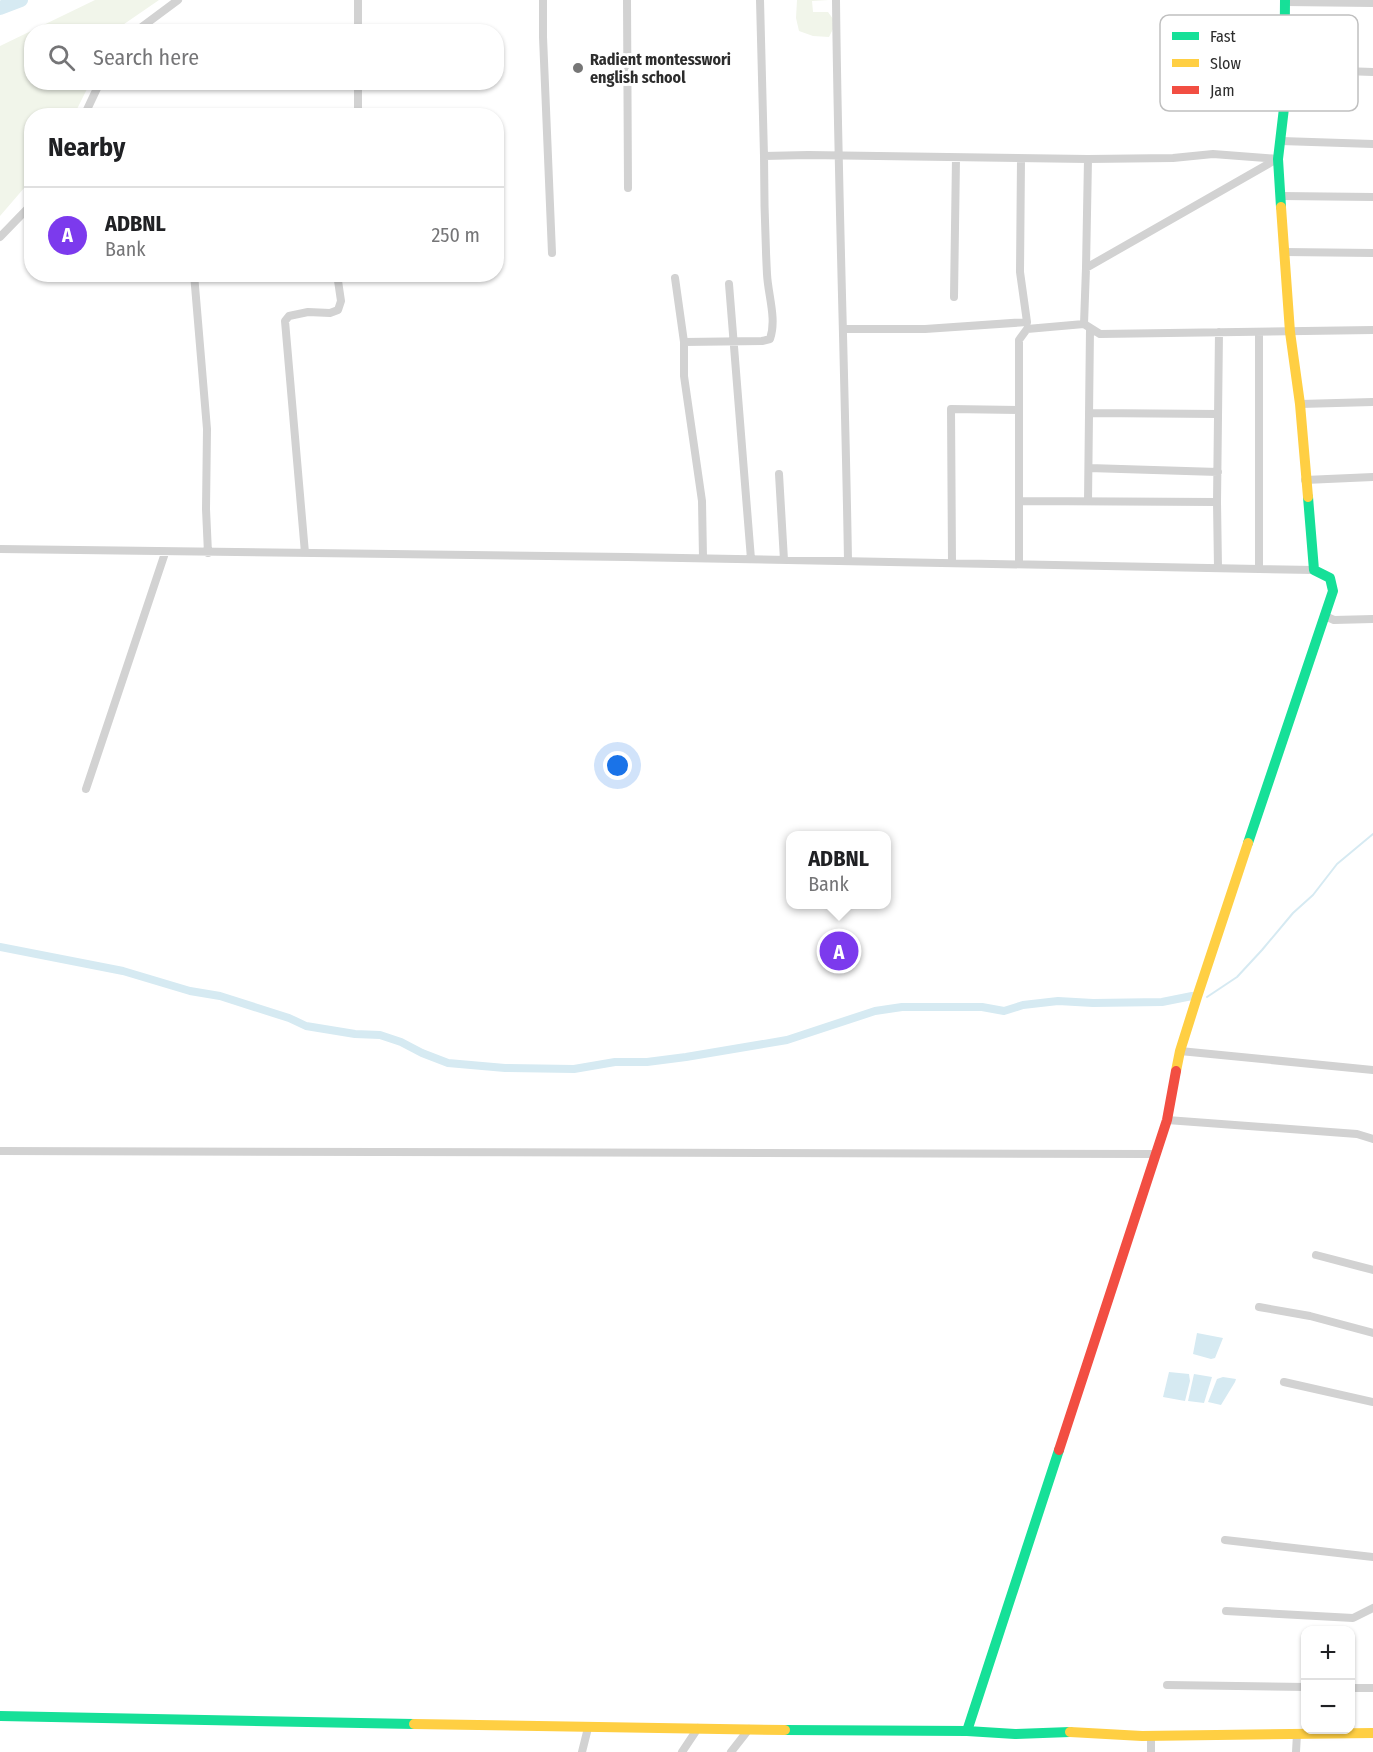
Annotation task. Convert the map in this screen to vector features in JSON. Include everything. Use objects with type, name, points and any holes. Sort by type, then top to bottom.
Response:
[{"type":"street","points":[[146,24],[178,0]]},
{"type":"street","points":[[358,0],[358,24]]},
{"type":"street","points":[[543,0],[552,253]]},
{"type":"street","points":[[627,0],[628,188]]},
{"type":"street","points":[[684,342],[762,341],[770,339],[773,330],[765,245],[760,0]]},
{"type":"street","points":[[836,0],[848,561]]},
{"type":"street","points":[[1285,1],[1373,3]]},
{"type":"street","points":[[1358,71],[1373,72]]},
{"type":"street","points":[[88,108],[96,90]]},
{"type":"street","points":[[358,90],[358,108]]},
{"type":"street","points":[[1283,111],[1278,159],[1290,332],[1300,404],[1314,570]]},
{"type":"street","points":[[1281,141],[1373,144]]},
{"type":"street","points":[[764,156],[1088,159],[1173,158],[1213,154],[1278,159]]},
{"type":"street","points":[[954,297],[956,158]]},
{"type":"street","points":[[1019,564],[1019,340],[1027,326],[1020,272],[1021,159]]},
{"type":"street","points":[[1088,159],[1086,268],[1090,413],[1088,501]]},
{"type":"street","points":[[1086,268],[1278,159]]},
{"type":"street","points":[[1281,196],[1373,197]]},
{"type":"street","points":[[0,237],[24,212]]},
{"type":"street","points":[[1285,252],[1373,253]]},
{"type":"street","points":[[675,278],[684,342],[684,376],[702,501],[703,558]]},
{"type":"street","points":[[195,282],[207,429],[208,552]]},
{"type":"street","points":[[305,552],[285,321],[289,316],[308,312],[330,313],[338,310],[341,301],[338,282]]},
{"type":"street","points":[[729,284],[751,559]]},
{"type":"street","points":[[844,329],[1087,327],[1100,334],[1373,330]]},
{"type":"street","points":[[1218,568],[1219,332]]},
{"type":"street","points":[[1259,332],[1259,569]]},
{"type":"street","points":[[1300,404],[1373,402]]},
{"type":"street","points":[[952,563],[951,409],[1019,410]]},
{"type":"street","points":[[1090,413],[1218,414]]},
{"type":"street","points":[[1089,468],[1218,472]]},
{"type":"street","points":[[779,474],[784,560]]},
{"type":"street","points":[[1305,480],[1373,477]]},
{"type":"street","points":[[1019,501],[1217,501]]},
{"type":"street","points":[[0,549],[703,558],[1314,570],[1330,578],[1333,591],[1180,1051],[1167,1120],[967,1731]]},
{"type":"street","points":[[86,789],[165,552]]},
{"type":"street","points":[[1325,616],[1334,620],[1373,619]]},
{"type":"street","points":[[1180,1051],[1373,1070]]},
{"type":"street","points":[[1167,1120],[1357,1134],[1373,1139]]},
{"type":"street","points":[[0,1151],[1154,1154]]},
{"type":"street","points":[[1316,1255],[1373,1270]]},
{"type":"street","points":[[1259,1307],[1310,1316],[1373,1332]]},
{"type":"street","points":[[1284,1382],[1373,1402]]},
{"type":"street","points":[[1225,1540],[1373,1557]]},
{"type":"street","points":[[1226,1611],[1353,1618],[1373,1608]]},
{"type":"street","points":[[1167,1685],[1301,1687]]},
{"type":"street","points":[[1355,1688],[1373,1688]]},
{"type":"street","points":[[0,1716],[588,1728],[967,1731],[1015,1734],[1106,1733],[1151,1736],[1373,1733]]},
{"type":"street","points":[[582,1752],[588,1728]]},
{"type":"street","points":[[682,1752],[698,1728]]},
{"type":"street","points":[[731,1752],[749,1729]]},
{"type":"street","points":[[1296,1752],[1297,1734]]},
{"type":"street","points":[[1151,1736],[1151,1752]]},
{"type":"shaded area","points":[[95,0],[159,0],[124,24],[45,24]]},
{"type":"shaded area","points":[[797,0],[829,0],[812,1],[813,12],[828,12],[836,23],[829,37],[813,36],[799,31],[796,18]]},
{"type":"shaded area","points":[[24,34],[24,90],[86,90],[78,108],[24,108],[24,188],[0,216],[0,46]]},
{"type":"shaded area","points":[[1197,1333],[1223,1338],[1215,1358],[1193,1354]]},
{"type":"shaded area","points":[[1169,1372],[1189,1374],[1190,1381],[1185,1401],[1163,1397]]},
{"type":"shaded area","points":[[1194,1374],[1212,1377],[1204,1403],[1188,1401]]},
{"type":"shaded area","points":[[1223,1377],[1236,1379],[1221,1405],[1208,1402],[1217,1379]]},
{"type":"waterway","points":[[0,8],[21,0]]},
{"type":"waterway","points":[[1207,997],[1237,977],[1293,913],[1313,895],[1337,864],[1373,834]]},
{"type":"waterway","points":[[0,947],[123,971],[190,991],[220,996],[289,1018],[306,1026],[355,1034],[380,1035],[448,1063],[505,1068],[574,1069],[615,1062],[647,1062],[686,1057],[787,1040],[875,1011],[902,1007],[982,1007],[1004,1011],[1023,1005],[1058,1001],[1162,1002],[1192,996]]},
{"type":"traffic: fast","points":[[1285,0],[1285,15]]},
{"type":"traffic: fast","points":[[1281,207],[1278,159],[1284,111]]},
{"type":"traffic: fast","points":[[1248,843],[1333,591],[1330,578],[1314,570],[1308,497]]},
{"type":"traffic: fast","points":[[967,1731],[1059,1450]]},
{"type":"traffic: fast","points":[[0,1716],[414,1724]]},
{"type":"traffic: fast","points":[[785,1730],[967,1731],[1015,1734],[1070,1732]]},
{"type":"traffic: slow","points":[[1281,207],[1290,332],[1300,404],[1308,497]]},
{"type":"traffic: slow","points":[[1176,1071],[1197,997],[1248,843]]},
{"type":"traffic: slow","points":[[414,1724],[785,1730]]},
{"type":"traffic: slow","points":[[1070,1732],[1142,1736],[1373,1733]]},
{"type":"traffic: jam","points":[[1059,1450],[1167,1120],[1176,1071]]},
{"type":"place","name":"Radient montesswori english school","points":[[578,68]]},
{"type":"place","name":"ADBNL","points":[[839,951]]}]
